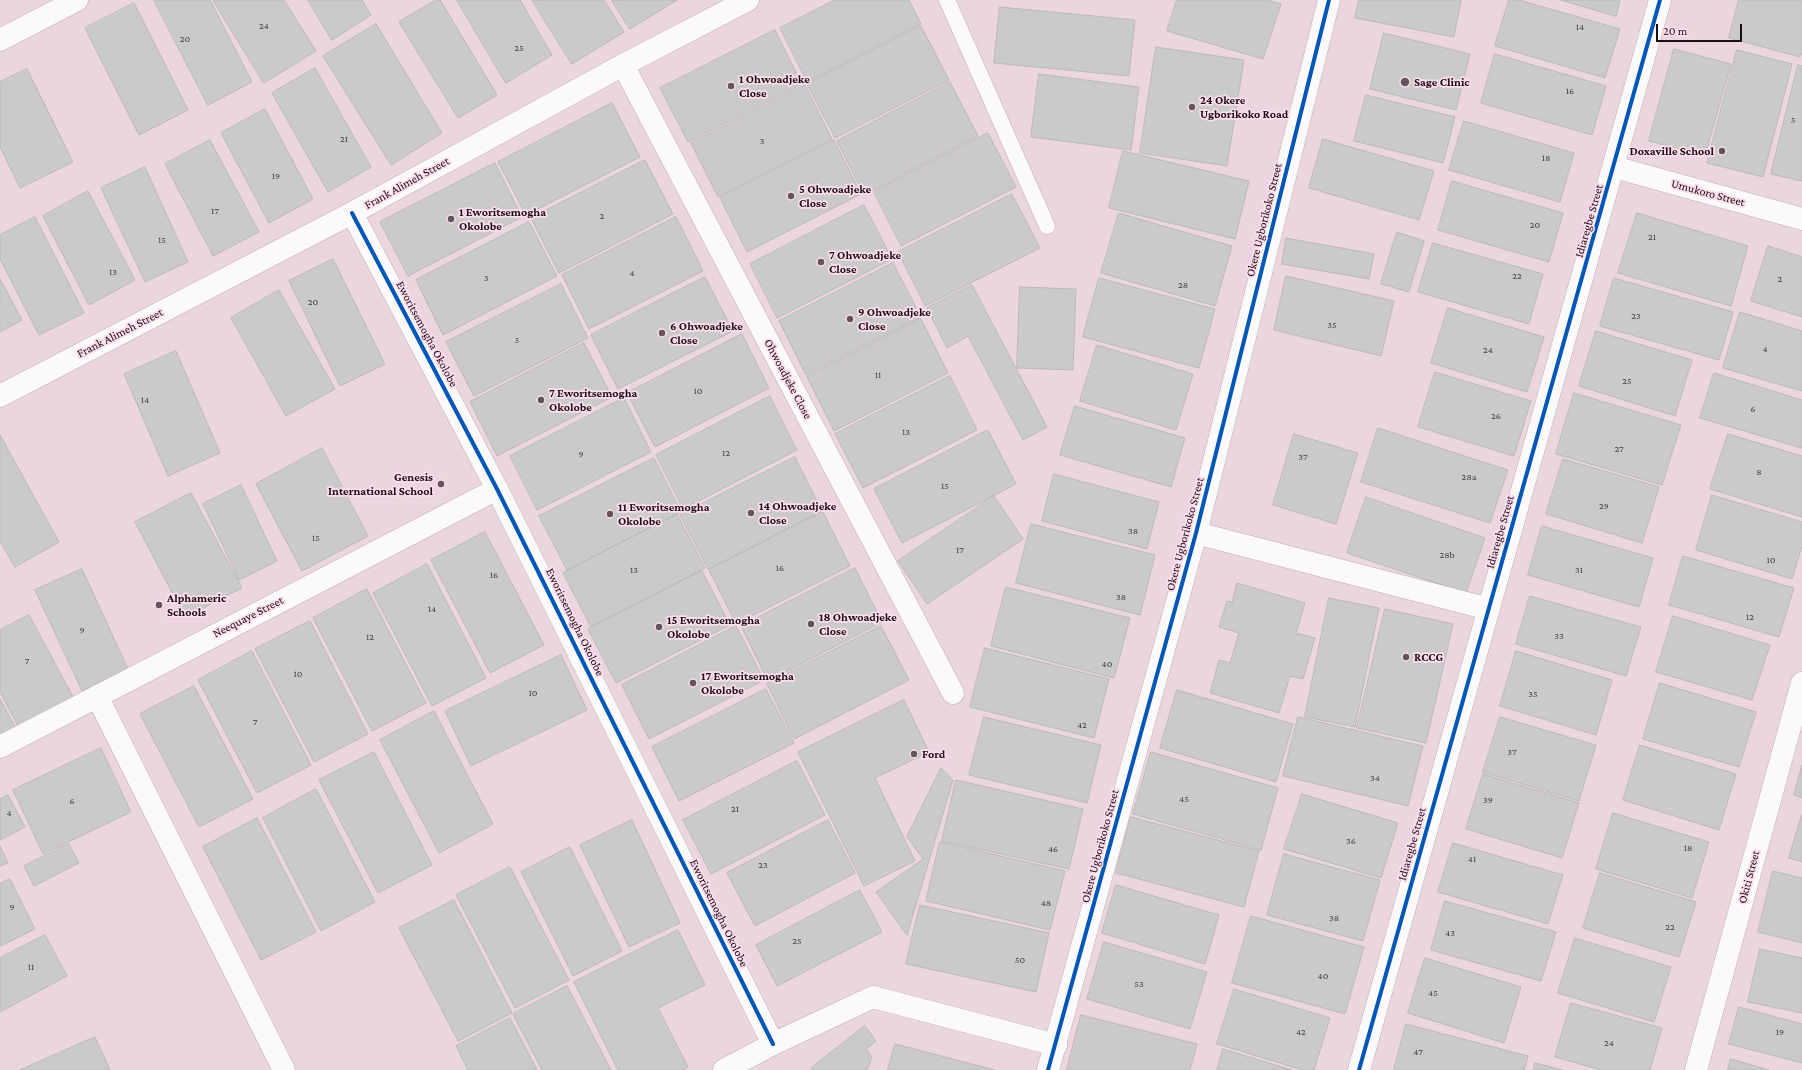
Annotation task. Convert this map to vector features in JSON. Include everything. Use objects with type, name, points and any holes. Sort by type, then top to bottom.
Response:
[{"type":"street","points":[[0,40],[77,0]]},
{"type":"street","name":"Frank Alimeh Street","points":[[0,396],[352,213],[623,65],[748,0]]},
{"type":"street","name":"Okere Ugborikoko Street","points":[[1048,1070],[1196,533],[1329,0]]},
{"type":"street","name":"Idiaregbe Street","points":[[1359,1070],[1660,0]]},
{"type":"street","name":"Ohwoadjeke Close","points":[[623,65],[954,693]]},
{"type":"street","name":"Umukoro Street","points":[[1614,167],[1802,218]]},
{"type":"street","name":"Eworitsemogha Okolobe","points":[[352,213],[497,489],[773,1044]]},
{"type":"street","name":"Neequaye Street","points":[[0,747],[497,489]]},
{"type":"street","points":[[1196,533],[1489,609]]},
{"type":"street","name":"Okiti Street","points":[[1696,1070],[1802,683]]},
{"type":"street","points":[[97,696],[284,1070]]},
{"type":"street","points":[[724,1070],[773,1044],[873,997],[1056,1045]]},
{"type":"lane","points":[[947,0],[1047,226]]},
{"type":"building","points":[[154,0],[210,0],[252,82],[208,105]]},
{"type":"building","points":[[213,0],[284,0],[316,51],[264,83]]},
{"type":"building","points":[[308,0],[362,0],[371,15],[332,40]]},
{"type":"building","points":[[436,0],[440,0],[497,95],[458,118],[399,22]]},
{"type":"building","points":[[457,0],[520,0],[552,55],[506,83]]},
{"type":"building","points":[[532,0],[604,0],[624,32],[572,64]]},
{"type":"building","points":[[612,0],[677,0],[630,29]]},
{"type":"building","points":[[835,0],[909,0],[921,24],[807,82],[780,28]]},
{"type":"building","points":[[1177,0],[1267,0],[1281,4],[1263,59],[1167,31]]},
{"type":"building","points":[[1359,0],[1461,0],[1454,37],[1355,18]]},
{"type":"building","points":[[1509,0],[1519,0],[1620,29],[1605,78],[1495,46]]},
{"type":"building","points":[[1561,0],[1620,0],[1616,16]]},
{"type":"building","points":[[1739,0],[1802,0],[1802,52],[1800,57],[1729,38]]},
{"type":"building","points":[[134,3],[188,110],[139,135],[85,28]]},
{"type":"building","points":[[1000,7],[1135,20],[1129,76],[994,63]]},
{"type":"building","points":[[376,24],[442,133],[391,165],[323,56]]},
{"type":"building","points":[[921,26],[949,80],[835,138],[807,84]]},
{"type":"building","name":"1 Ohwoadjeke Close","points":[[775,30],[802,84],[688,142],[660,88]]},
{"type":"building","points":[[1384,33],[1470,54],[1456,110],[1370,89]]},
{"type":"building","name":"24 Okere Ugborikoko Road","points":[[1156,47],[1244,60],[1227,166],[1140,153]]},
{"type":"building","points":[[1674,49],[1731,64],[1705,156],[1649,141]]},
{"type":"building","points":[[1737,50],[1792,64],[1763,177],[1707,163]]},
{"type":"building","points":[[1495,54],[1606,86],[1592,135],[1481,103]]},
{"type":"building","points":[[1798,65],[1802,66],[1802,181],[1771,174]]},
{"type":"building","points":[[315,68],[371,167],[328,192],[272,93]]},
{"type":"building","points":[[27,69],[73,162],[20,188],[0,147],[0,82]]},
{"type":"building","points":[[1039,74],[1139,87],[1131,150],[1031,137]]},
{"type":"building","points":[[950,82],[978,136],[864,195],[837,141]]},
{"type":"building","points":[[805,85],[832,139],[718,197],[691,143]]},
{"type":"building","points":[[1366,95],[1455,117],[1443,163],[1354,141]]},
{"type":"building","points":[[612,103],[640,157],[526,215],[498,162]]},
{"type":"building","points":[[265,109],[313,199],[269,223],[221,133]]},
{"type":"building","points":[[1464,121],[1574,153],[1560,202],[1449,170]]},
{"type":"building","points":[[988,133],[1016,187],[901,246],[874,192]]},
{"type":"building","points":[[1323,139],[1434,171],[1419,220],[1309,188]]},
{"type":"building","points":[[210,140],[259,232],[213,256],[165,164]]},
{"type":"building","name":"5 Ohwoadjeke Close","points":[[834,140],[861,194],[747,252],[720,198]]},
{"type":"building","points":[[1123,151],[1249,181],[1235,239],[1109,208]]},
{"type":"building","points":[[645,160],[673,214],[559,273],[531,218]]},
{"type":"building","name":"1 Eworitsemogha Okolobe","points":[[495,163],[522,217],[408,276],[380,222]]},
{"type":"building","points":[[145,167],[188,262],[145,282],[101,188]]},
{"type":"building","points":[[1452,181],[1563,213],[1549,262],[1438,230]]},
{"type":"building","points":[[88,191],[135,280],[89,305],[43,216]]},
{"type":"building","points":[[1012,194],[1040,248],[925,306],[898,252]]},
{"type":"building","name":"7 Ohwoadjeke Close","points":[[864,205],[892,259],[777,318],[750,264]]},
{"type":"building","points":[[1119,213],[1232,246],[1215,306],[1101,273]]},
{"type":"building","points":[[1637,213],[1748,246],[1731,306],[1618,273]]},
{"type":"building","points":[[35,217],[84,313],[39,335],[0,259],[0,235]]},
{"type":"building","points":[[676,217],[703,271],[589,329],[562,275]]},
{"type":"building","points":[[529,222],[557,276],[443,335],[416,280]]},
{"type":"building","points":[[1397,232],[1424,241],[1409,292],[1381,284]]},
{"type":"building","points":[[1286,238],[1374,254],[1369,279],[1282,264]]},
{"type":"building","points":[[1433,243],[1543,274],[1529,324],[1418,292]]},
{"type":"building","points":[[1768,246],[1802,257],[1802,317],[1751,301]]},
{"type":"building","points":[[333,259],[385,364],[340,386],[289,281]]},
{"type":"building","name":"9 Ohwoadjeke Close","points":[[893,263],[921,317],[806,375],[779,321]]},
{"type":"building","points":[[1286,276],[1394,301],[1381,356],[1274,330]]},
{"type":"building","name":"6 Ohwoadjeke Close","points":[[705,277],[733,331],[618,389],[591,335]]},
{"type":"building","points":[[1099,278],[1215,309],[1199,368],[1083,337]]},
{"type":"building","points":[[1614,278],[1733,312],[1719,360],[1600,326]]},
{"type":"building","points":[[0,279],[22,320],[0,332]]},
{"type":"building","points":[[561,284],[588,338],[474,396],[446,342]]},
{"type":"building","points":[[972,285],[1047,427],[1023,440],[968,336],[947,348],[927,308]]},
{"type":"building","points":[[1020,287],[1076,289],[1073,370],[1017,368]]},
{"type":"building","points":[[279,290],[335,389],[286,416],[231,318]]},
{"type":"building","points":[[1448,308],[1544,337],[1527,392],[1431,363]]},
{"type":"building","points":[[1740,312],[1802,331],[1802,391],[1723,368]]},
{"type":"building","points":[[921,319],[948,373],[834,431],[807,377]]},
{"type":"building","points":[[1596,331],[1692,360],[1675,416],[1579,386]]},
{"type":"building","points":[[742,334],[769,388],[655,447],[627,393]]},
{"type":"building","name":"7 Eworitsemogha Okolobe","points":[[584,343],[612,397],[497,456],[470,402]]},
{"type":"building","points":[[1097,345],[1193,374],[1176,430],[1080,401]]},
{"type":"building","points":[[176,351],[220,453],[168,476],[124,374]]},
{"type":"building","points":[[1435,372],[1531,401],[1514,456],[1418,427]]},
{"type":"building","points":[[1714,373],[1802,400],[1802,448],[1700,418]]},
{"type":"building","points":[[950,376],[977,430],[863,488],[835,434]]},
{"type":"building","points":[[1574,393],[1681,425],[1662,485],[1556,454]]},
{"type":"building","points":[[770,396],[797,450],[683,509],[656,455]]},
{"type":"building","points":[[624,398],[651,452],[537,510],[510,456]]},
{"type":"building","points":[[1075,406],[1185,438],[1171,487],[1060,455]]},
{"type":"building","points":[[1378,428],[1508,470],[1490,523],[1361,482]]},
{"type":"building","points":[[988,430],[1016,484],[902,543],[874,489]]},
{"type":"building","points":[[1294,434],[1358,453],[1336,524],[1273,505]]},
{"type":"building","points":[[1728,434],[1802,456],[1802,517],[1710,489]]},
{"type":"building","points":[[0,435],[59,542],[15,567],[0,541]]},
{"type":"building","points":[[322,448],[368,536],[302,571],[256,484]]},
{"type":"building","name":"14 Ohwoadjeke Close","points":[[795,457],[822,511],[708,569],[680,515]]},
{"type":"building","name":"11 Eworitsemogha Okolobe","points":[[654,458],[681,512],[567,570],[539,516]]},
{"type":"building","points":[[1563,459],[1659,487],[1642,543],[1546,514]]},
{"type":"building","points":[[1054,474],[1159,502],[1147,549],[1042,521]]},
{"type":"building","points":[[241,485],[277,561],[239,580],[203,504]]},
{"type":"building","points":[[191,493],[242,588],[185,617],[135,522]]},
{"type":"building","points":[[1712,495],[1802,522],[1802,546],[1792,579],[1696,550]]},
{"type":"building","points":[[994,496],[1023,539],[927,604],[898,561]]},
{"type":"building","points":[[1366,497],[1485,538],[1466,593],[1347,553]]},
{"type":"building","points":[[823,512],[850,566],[736,624],[709,570]]},
{"type":"building","points":[[677,514],[705,568],[591,627],[563,573]]},
{"type":"building","points":[[1031,524],[1155,555],[1140,615],[1016,583]]},
{"type":"building","points":[[1542,526],[1653,558],[1639,607],[1528,575]]},
{"type":"building","points":[[485,532],[544,645],[490,673],[431,560]]},
{"type":"building","points":[[1683,556],[1794,588],[1779,637],[1669,605]]},
{"type":"building","points":[[427,564],[486,678],[432,706],[373,593]]},
{"type":"building","name":"18 Ohwoadjeke Close","points":[[855,568],[882,622],[768,681],[741,626]]},
{"type":"building","points":[[82,569],[128,669],[82,691],[35,590]]},
{"type":"building","name":"15 Eworitsemogha Okolobe","points":[[702,571],[730,625],[616,683],[588,629]]},
{"type":"building","points":[[1237,583],[1305,603],[1296,633],[1315,638],[1303,679],[1290,676],[1279,713],[1210,693],[1219,660],[1230,663],[1239,633],[1219,627],[1227,601],[1232,602]]},
{"type":"building","points":[[1006,587],[1130,618],[1114,678],[991,646]]},
{"type":"building","points":[[367,589],[426,703],[372,731],[313,618]]},
{"type":"building","points":[[1530,596],[1641,627],[1626,676],[1516,644]]},
{"type":"building","points":[[1329,598],[1379,608],[1355,727],[1305,717]]},
{"type":"building","points":[[1385,609],[1453,624],[1426,743],[1357,728]]},
{"type":"building","points":[[29,615],[73,697],[18,726],[0,692],[0,630]]},
{"type":"building","points":[[1673,616],[1770,645],[1752,700],[1656,672]]},
{"type":"building","points":[[310,621],[368,734],[314,762],[255,649]]},
{"type":"building","name":"17 Eworitsemogha Okolobe","points":[[736,626],[764,680],[649,739],[622,685]]},
{"type":"building","points":[[881,626],[909,680],[794,739],[767,684]]},
{"type":"building","points":[[985,648],[1109,679],[1094,738],[970,707]]},
{"type":"building","points":[[252,651],[311,765],[257,793],[198,680]]},
{"type":"building","points":[[1516,651],[1612,680],[1596,735],[1500,706]]},
{"type":"building","points":[[561,655],[587,710],[471,766],[445,711]]},
{"type":"building","points":[[1660,683],[1756,712],[1739,767],[1643,739]]},
{"type":"building","points":[[194,686],[253,799],[199,827],[140,714]]},
{"type":"building","points":[[766,689],[794,743],[679,801],[652,747]]},
{"type":"building","points":[[1177,690],[1293,724],[1276,782],[1160,748]]},
{"type":"building","points":[[0,699],[17,730],[0,739]]},
{"type":"building","points":[[904,700],[929,752],[875,778],[915,861],[864,886],[798,752]]},
{"type":"building","points":[[434,711],[493,824],[439,853],[380,740]]},
{"type":"building","points":[[984,717],[1101,745],[1087,803],[969,775]]},
{"type":"building","points":[[1298,717],[1423,746],[1408,806],[1283,776]]},
{"type":"building","points":[[1500,717],[1596,745],[1579,801],[1483,772]]},
{"type":"building","points":[[1640,745],[1736,774],[1719,830],[1623,800]]},
{"type":"building","points":[[101,748],[131,812],[43,854],[13,790]]},
{"type":"building","points":[[374,752],[432,865],[378,893],[319,780]]},
{"type":"building","points":[[1151,752],[1278,788],[1261,850],[1133,814]]},
{"type":"building","points":[[797,761],[825,815],[711,874],[683,820]]},
{"type":"building","points":[[1802,765],[1802,798],[1794,795]]},
{"type":"building","points":[[941,768],[953,780],[907,935],[876,892],[923,859],[907,837]]},
{"type":"building","points":[[1483,774],[1579,803],[1562,858],[1466,829]]},
{"type":"building","points":[[956,780],[1083,809],[1069,869],[942,841]]},
{"type":"building","points":[[316,789],[375,902],[321,931],[263,818]]},
{"type":"building","points":[[1302,794],[1398,823],[1381,878],[1284,849]]},
{"type":"building","points":[[8,795],[25,827],[0,840],[0,799]]},
{"type":"building","points":[[1613,813],[1709,842],[1692,898],[1596,869]]},
{"type":"building","points":[[1802,814],[1802,862],[1789,858]]},
{"type":"building","points":[[1131,817],[1259,851],[1244,907],[1116,873]]},
{"type":"building","points":[[257,818],[316,932],[261,960],[203,847]]},
{"type":"building","points":[[632,820],[680,923],[629,947],[580,845]]},
{"type":"building","points":[[828,820],[855,873],[755,926],[727,873]]},
{"type":"building","points":[[940,842],[1065,871],[1050,930],[926,901]]},
{"type":"building","points":[[1453,843],[1563,875],[1548,924],[1438,892]]},
{"type":"building","points":[[69,844],[79,863],[34,886],[24,866]]},
{"type":"building","points":[[0,846],[8,863],[0,866]]},
{"type":"building","points":[[570,847],[622,951],[573,976],[521,872]]},
{"type":"building","points":[[1284,854],[1380,880],[1363,941],[1267,915]]},
{"type":"building","points":[[510,867],[569,980],[515,1008],[456,895]]},
{"type":"building","points":[[1773,871],[1802,878],[1802,943],[1758,932]]},
{"type":"building","points":[[1600,873],[1696,902],[1679,957],[1583,928]]},
{"type":"building","points":[[10,879],[35,929],[0,946],[0,884]]},
{"type":"building","points":[[1116,885],[1219,915],[1205,964],[1102,933]]},
{"type":"building","points":[[860,890],[882,932],[777,986],[756,945]]},
{"type":"building","points":[[454,900],[512,1013],[458,1041],[399,928]]},
{"type":"building","points":[[1445,901],[1556,932],[1541,981],[1431,950]]},
{"type":"building","points":[[920,905],[1049,933],[1036,992],[906,964]]},
{"type":"building","points":[[1251,916],[1364,947],[1345,1014],[1232,983]]},
{"type":"building","points":[[678,930],[705,985],[658,1008],[688,1067],[683,1070],[618,1070],[574,982]]},
{"type":"building","points":[[45,935],[67,976],[0,1012],[0,958]]},
{"type":"building","points":[[1575,938],[1671,967],[1654,1022],[1558,993]]},
{"type":"building","points":[[1104,942],[1207,972],[1190,1029],[1087,999]]},
{"type":"building","points":[[1760,949],[1802,958],[1802,1013],[1748,1002]]},
{"type":"building","points":[[1425,958],[1521,987],[1504,1043],[1408,1013]]},
{"type":"building","points":[[567,986],[611,1070],[542,1070],[513,1014]]},
{"type":"building","points":[[1234,989],[1330,1018],[1314,1070],[1303,1070],[1217,1044]]},
{"type":"building","points":[[1571,1003],[1662,1028],[1650,1070],[1601,1070],[1555,1057]]},
{"type":"building","points":[[1739,1007],[1802,1024],[1802,1063],[1729,1044]]},
{"type":"building","points":[[1081,1015],[1197,1044],[1190,1070],[1067,1070]]},
{"type":"building","points":[[510,1018],[537,1070],[468,1070],[456,1046]]},
{"type":"building","points":[[1406,1024],[1528,1056],[1524,1070],[1394,1070]]},
{"type":"building","points":[[865,1026],[876,1041],[866,1049],[872,1057],[867,1070],[813,1070],[811,1068]]},
{"type":"building","points":[[95,1037],[110,1070],[20,1070]]},
{"type":"building","points":[[895,1044],[995,1070],[888,1070]]},
{"type":"building","points":[[1223,1049],[1292,1070],[1217,1070]]},
{"type":"building","points":[[1731,1059],[1769,1070],[1728,1070]]},
{"type":"building","points":[[1535,1063],[1563,1070],[1534,1070]]},
{"type":"cycle path","points":[[1048,1070],[1196,533],[1329,0]]},
{"type":"cycle path","points":[[1359,1070],[1660,0]]},
{"type":"cycle path","points":[[352,213],[497,489],[773,1044]]},
{"type":"place","name":"Sage Clinic","points":[[1405,82]]},
{"type":"place","name":"1 Ohwoadjeke Close","points":[[731,86]]},
{"type":"place","name":"24 Okere Ugborikoko Road","points":[[1192,107]]},
{"type":"place","name":"Doxaville School","points":[[1722,151]]},
{"type":"place","name":"5 Ohwoadjeke Close","points":[[791,196]]},
{"type":"place","name":"1 Eworitsemogha Okolobe","points":[[451,219]]},
{"type":"place","name":"7 Ohwoadjeke Close","points":[[821,262]]},
{"type":"place","name":"9 Ohwoadjeke Close","points":[[850,319]]},
{"type":"place","name":"6 Ohwoadjeke Close","points":[[662,333]]},
{"type":"place","name":"7 Eworitsemogha Okolobe","points":[[541,400]]},
{"type":"place","name":"Genesis International School","points":[[441,484]]},
{"type":"place","name":"14 Ohwoadjeke Close","points":[[751,513]]},
{"type":"place","name":"11 Eworitsemogha Okolobe","points":[[610,514]]},
{"type":"place","name":"Alphameric Schools","points":[[159,605]]},
{"type":"place","name":"18 Ohwoadjeke Close","points":[[811,624]]},
{"type":"place","name":"15 Eworitsemogha Okolobe","points":[[659,627]]},
{"type":"place","name":"RCCG","points":[[1406,657]]},
{"type":"place","name":"17 Eworitsemogha Okolobe","points":[[693,683]]},
{"type":"place","name":"Ford","points":[[914,754]]}]
